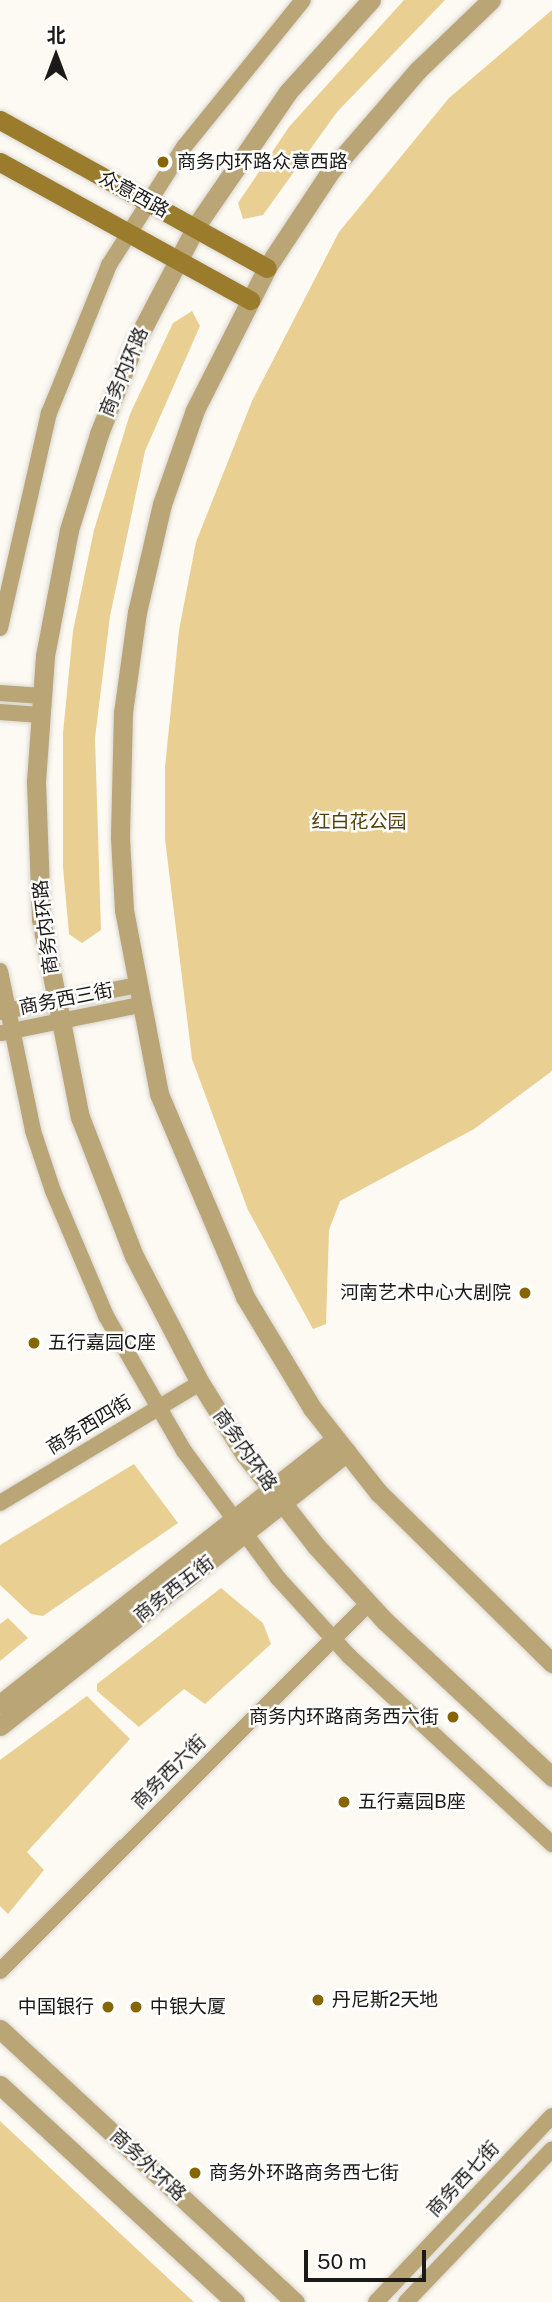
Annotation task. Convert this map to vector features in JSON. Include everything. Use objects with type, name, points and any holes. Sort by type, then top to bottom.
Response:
[{"type":"main road","name":"众意西路","points":[[0,120],[267,268]]},
{"type":"main road","name":"众意西路","points":[[0,162],[250,300]]},
{"type":"street","points":[[0,628],[49,413],[81,324],[146,201],[303,0]]},
{"type":"street","name":"商务内环路","points":[[371,0],[272,113],[195,228],[118,379],[83,480],[55,597],[41,706],[40,892],[59,1021],[100,1174],[151,1294],[200,1383],[277,1496],[369,1603],[552,1777]]},
{"type":"street","points":[[491,0],[352,144],[267,268],[177,460],[149,549],[127,666],[120,838],[140,1005],[159,1094],[209,1223],[264,1329],[342,1445],[443,1563],[552,1664]]},
{"type":"street","points":[[0,693],[41,706]]},
{"type":"street","points":[[0,712],[41,706]]},
{"type":"street","points":[[0,971],[5,1032],[53,1191],[102,1306],[158,1409],[238,1527],[334,1639],[552,1844]]},
{"type":"street","name":"商务西三街","points":[[4,1011],[137,985]]},
{"type":"street","name":"商务西三街","points":[[5,1032],[140,1005]]},
{"type":"street","name":"商务西四街","points":[[0,1503],[200,1383]]},
{"type":"street","name":"商务西五街","points":[[0,1726],[238,1527],[342,1445]]},
{"type":"street","name":"商务西五街","points":[[0,1704],[238,1527]]},
{"type":"street","name":"商务西六街","points":[[0,1971],[369,1603]]},
{"type":"street","name":"商务外环路","points":[[0,2029],[295,2302]]},
{"type":"street","points":[[0,2085],[235,2302]]},
{"type":"street","name":"商务西七街","points":[[376,2302],[552,2116]]},
{"type":"street","points":[[406,2302],[552,2150]]},
{"type":"green space","points":[[404,0],[445,0],[337,112],[263,215],[243,219],[238,203],[289,127]]},
{"type":"green space","name":"红白花公园","points":[[552,10],[552,1071],[474,1129],[340,1201],[329,1230],[326,1324],[313,1329],[248,1210],[192,1059],[165,839],[165,767],[179,630],[196,542],[252,401],[339,232],[449,98]]},
{"type":"green space","points":[[192,311],[200,326],[145,451],[110,616],[95,738],[101,930],[82,943],[69,934],[63,867],[63,733],[73,631],[94,530],[130,414],[173,323]]},
{"type":"green space","points":[[134,1464],[178,1523],[43,1616],[31,1614],[0,1585],[0,1545]]},
{"type":"green space","points":[[221,1588],[263,1623],[271,1644],[205,1704],[184,1689],[139,1727],[97,1691],[97,1684]]},
{"type":"green space","points":[[8,1618],[28,1638],[0,1661],[0,1624]]},
{"type":"green space","points":[[87,1696],[130,1739],[27,1852],[44,1870],[8,1914],[0,1906],[0,1760]]},
{"type":"green space","points":[[0,2121],[171,2281],[194,2302],[0,2302]]},
{"type":"place","name":"商务内环路众意西路","points":[[163,162]]},
{"type":"place","name":"河南艺术中心大剧院","points":[[525,1293]]},
{"type":"place","name":"五行嘉园C座","points":[[34,1343]]},
{"type":"place","name":"商务内环路商务西六街","points":[[453,1717]]},
{"type":"place","name":"五行嘉园B座","points":[[344,1802]]},
{"type":"place","name":"丹尼斯2天地","points":[[318,2000]]},
{"type":"place","name":"中国银行","points":[[108,2007]]},
{"type":"place","name":"中银大厦","points":[[136,2007]]},
{"type":"place","name":"商务外环路商务西七街","points":[[195,2173]]}]
